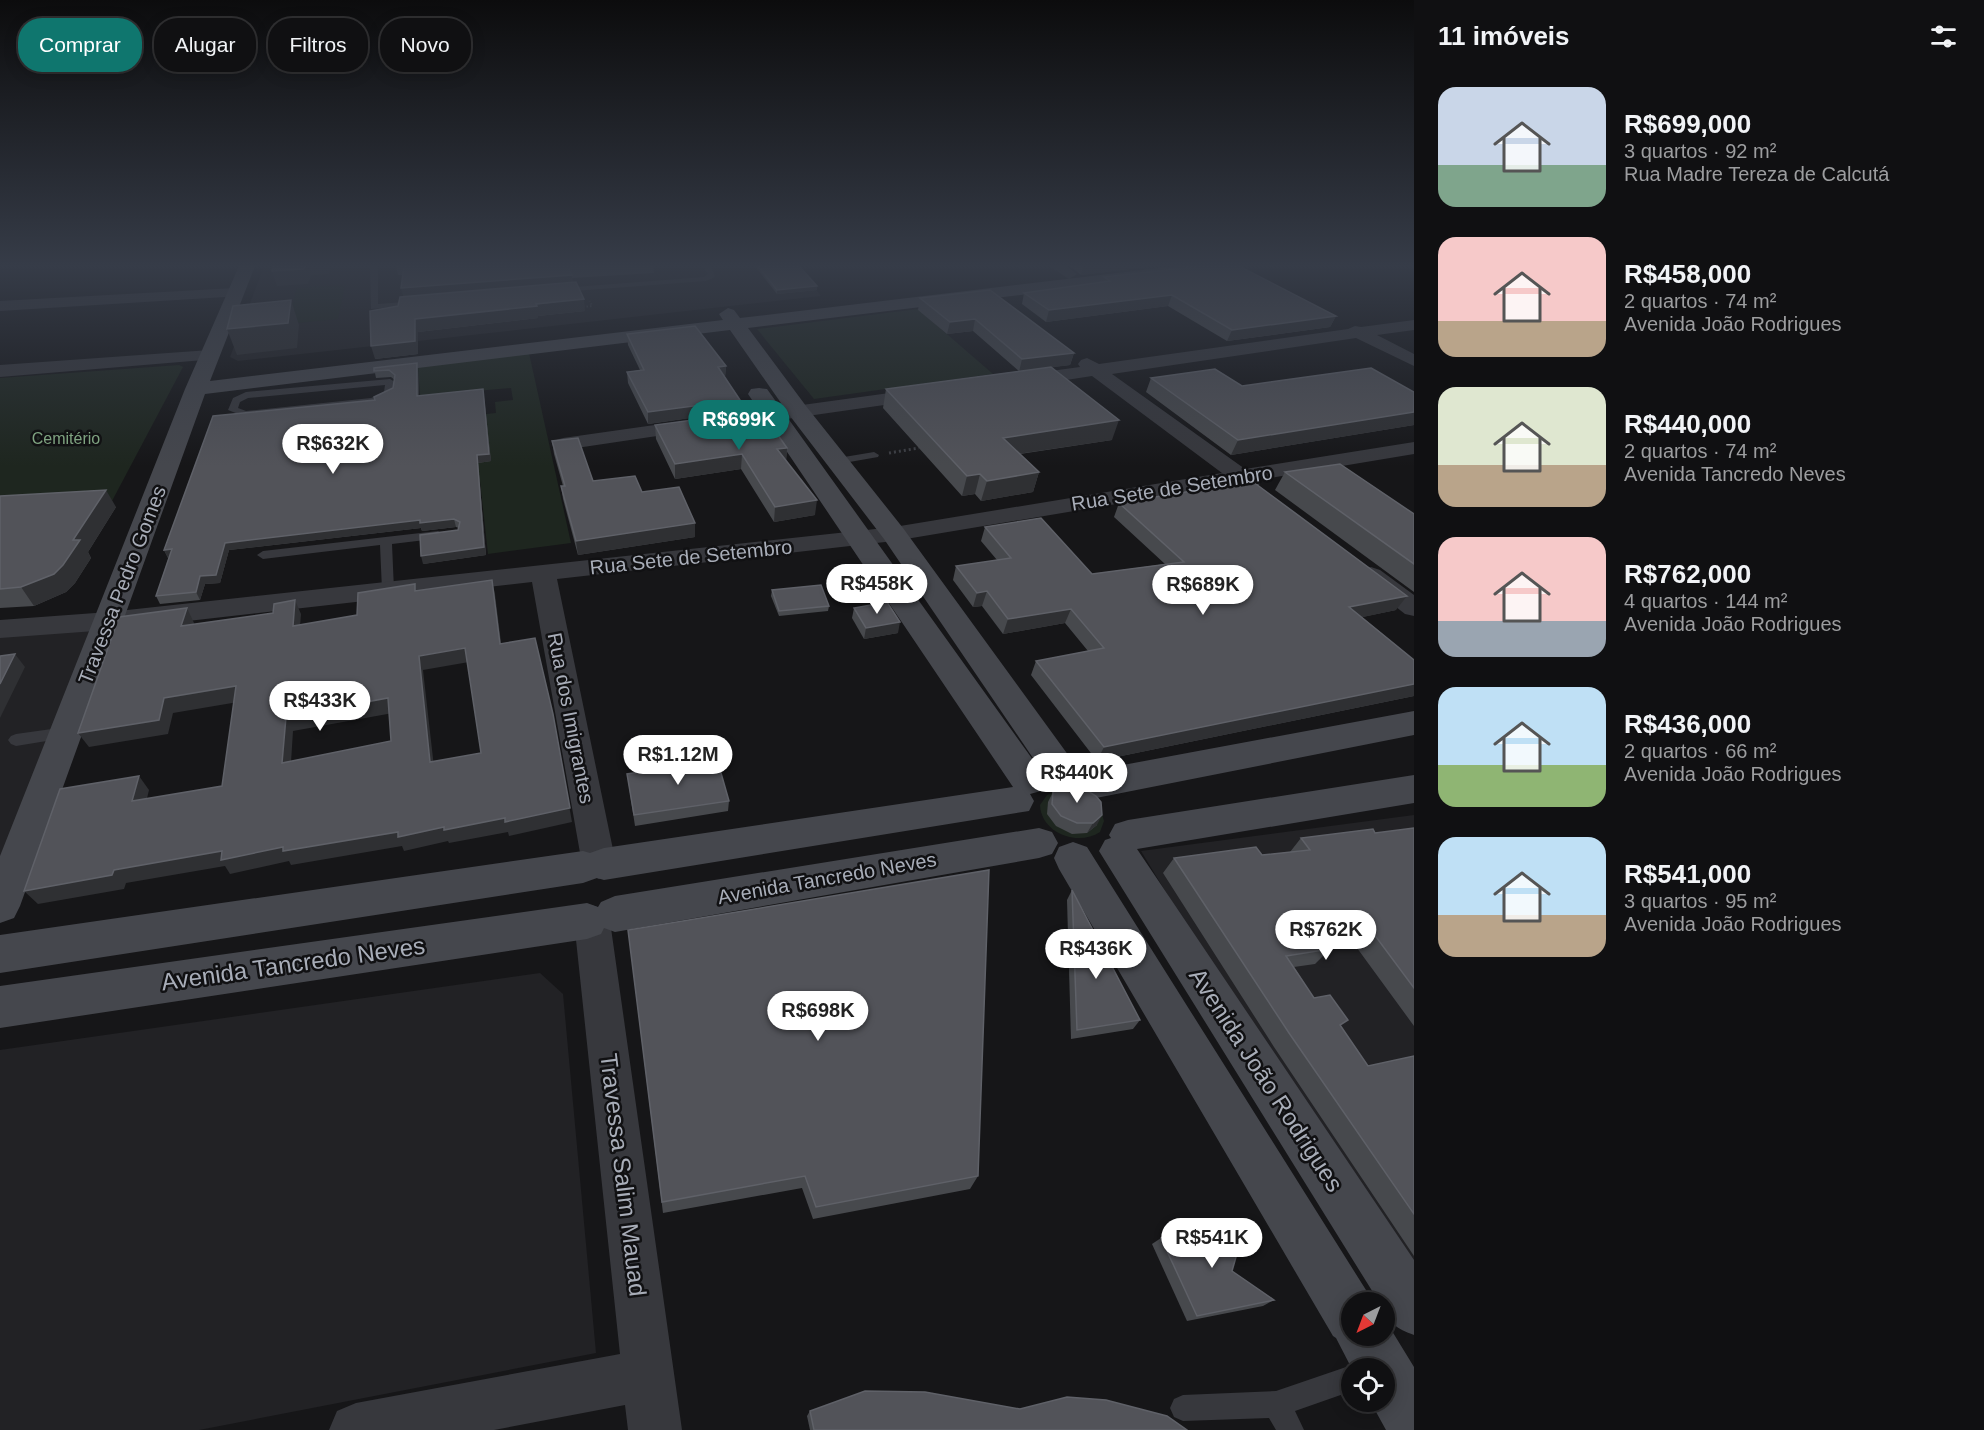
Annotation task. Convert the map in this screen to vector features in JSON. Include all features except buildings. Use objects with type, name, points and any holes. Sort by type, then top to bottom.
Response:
[{"type":"street","name":"Travessa Pedro Gomes","points":[[0,906],[219,333]]},
{"type":"street","points":[[202,373],[597,335],[646,333]]},
{"type":"street","points":[[729,333],[786,413],[859,538],[1035,785]]},
{"type":"street","points":[[1005,383],[1359,333],[1414,361]]},
{"type":"street","points":[[0,371],[390,374],[597,335]]},
{"type":"street","points":[[1068,349],[1267,497]]},
{"type":"street","points":[[563,444],[947,391]]},
{"type":"street","points":[[786,413],[838,461],[894,534],[1035,785]]},
{"type":"street","name":"Rua Sete de Setembro","points":[[0,629],[109,621],[894,534],[1414,448]]},
{"type":"street","points":[[1359,566],[1414,608]]},
{"type":"street","name":"Rua dos Imigrantes","points":[[543,573],[595,865]]},
{"type":"street","points":[[0,954],[595,865],[1035,785],[1096,783],[1414,723]]},
{"type":"street","points":[[1096,783],[1111,794],[1122,807],[1128,821],[1123,843]]},
{"type":"street","points":[[1035,785],[1017,815],[1025,829],[1056,850],[1094,859],[1123,843],[1414,789]]},
{"type":"street","name":"Avenida João Rodrigues","points":[[1123,843],[1414,1308]]},
{"type":"street","points":[[1056,850],[1341,1300]]},
{"type":"street","name":"Avenida Tancredo Neves","points":[[0,1007],[1056,850]]},
{"type":"street","points":[[595,865],[622,872],[630,889],[623,907],[598,919],[570,912],[563,896],[567,879],[595,865]]},
{"type":"street","name":"Travessa Salim Mauad","points":[[598,919],[655,1430]]},
{"type":"street","points":[[356,1430],[648,1374]]},
{"type":"street","points":[[1395,1390],[1414,1420]]},
{"type":"lane","points":[[390,374],[389,393],[373,401],[246,414],[233,410],[236,400],[246,395],[390,374]]},
{"type":"lane","points":[[838,461],[874,455]]},
{"type":"lane","points":[[263,555],[456,533]]},
{"type":"lane","points":[[387,541],[388,590]]},
{"type":"lane","points":[[16,740],[66,733]]},
{"type":"lane","points":[[1183,1408],[1276,1404],[1341,1382]]},
{"type":"lane","points":[[1276,1404],[1291,1430]]},
{"type":"path","points":[[874,455],[919,448]]},
{"type":"shaded area","points":[[239,333],[492,333],[238,361],[230,357]]},
{"type":"shaded area","points":[[102,625],[0,887],[0,632]]},
{"type":"shaded area","points":[[1414,815],[1414,1302],[1141,851]]},
{"type":"shaded area","points":[[540,973],[563,994],[596,1353],[199,1430],[0,1430],[0,1050]]},
{"type":"green space","points":[[760,333],[945,333],[993,374],[814,399]]},
{"type":"green space","points":[[529,353],[571,543],[488,554],[480,481],[399,423],[496,413],[495,402],[513,400],[511,388],[420,396],[418,367]]},
{"type":"green space","name":"Cemitério","points":[[179,365],[183,367],[112,501],[0,508],[0,378]]},
{"type":"green space","points":[[1060,790],[1102,814],[1104,821],[1100,832],[1081,838],[1072,837],[1062,835],[1047,823],[1040,805],[1047,795]]}]
